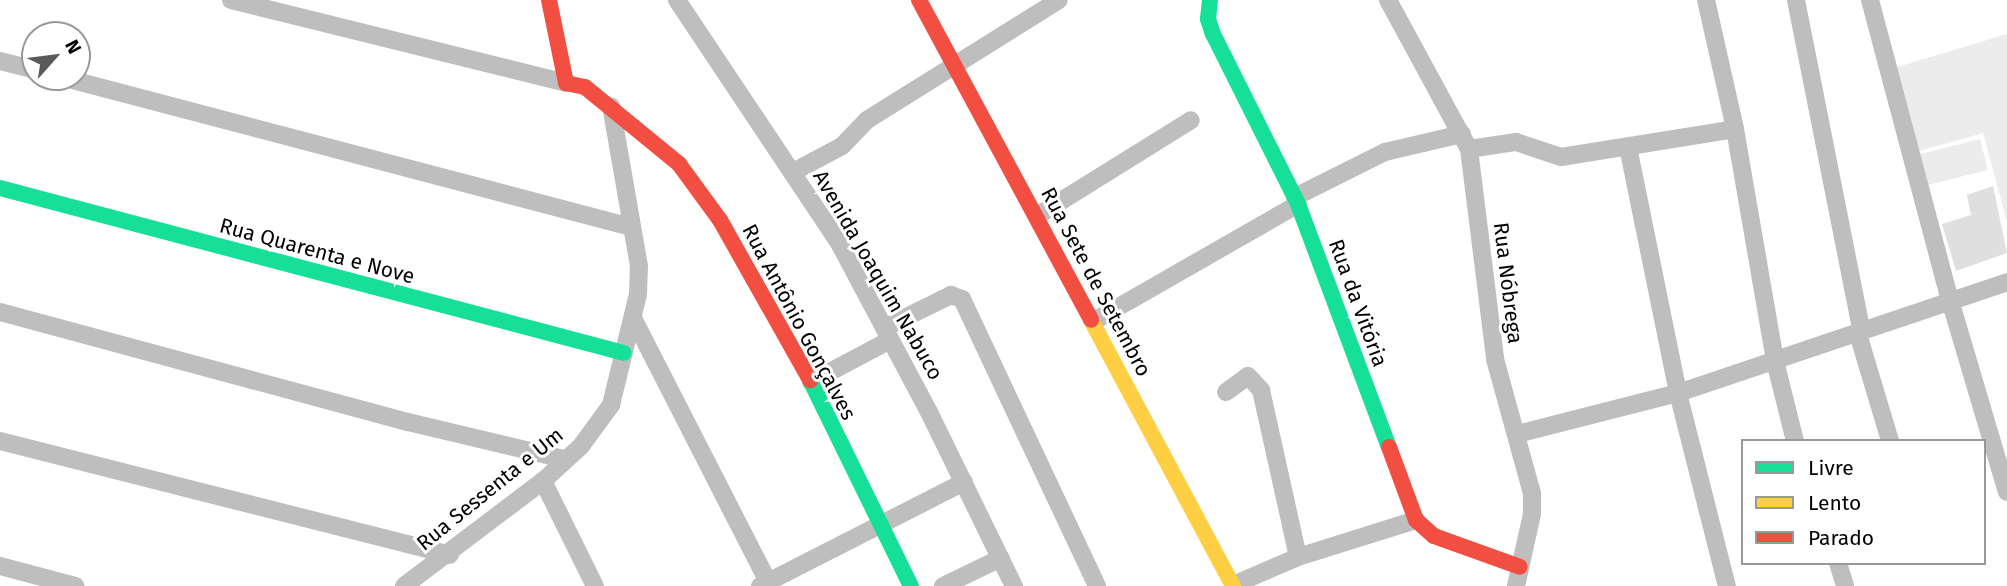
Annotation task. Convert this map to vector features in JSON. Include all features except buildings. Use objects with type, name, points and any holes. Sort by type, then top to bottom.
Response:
[{"type":"street","points":[[231,0],[585,87],[611,106]]},
{"type":"street","points":[[549,0],[566,83]]},
{"type":"street","name":"Avenida Joaquim Nabuco","points":[[677,0],[838,241],[964,482],[1014,586]]},
{"type":"street","name":"Rua Sete de Setembro","points":[[919,0],[1094,321],[1233,586]]},
{"type":"street","points":[[793,172],[842,146],[867,120],[1059,0]]},
{"type":"street","name":"Rua da Vitória","points":[[1210,0],[1208,19],[1236,86],[1297,201],[1416,520]]},
{"type":"street","name":"Rua Nóbrega","points":[[1388,0],[1466,142],[1495,359],[1517,434],[1532,514],[1516,586]]},
{"type":"street","points":[[1706,0],[1735,129],[1775,361],[1795,439]]},
{"type":"street","points":[[1796,0],[1860,333],[1889,439]]},
{"type":"street","points":[[1870,0],[1950,300],[2007,492]]},
{"type":"street","points":[[0,61],[21,66]]},
{"type":"street","points":[[91,85],[631,227]]},
{"type":"street","name":"Rua Sessenta e Um","points":[[404,586],[450,555],[543,481],[563,459],[580,446],[611,405],[633,318],[639,267],[611,106]]},
{"type":"street","name":"Rua Antônio Gonçalves","points":[[611,106],[679,164],[702,193],[811,382],[911,586]]},
{"type":"street","points":[[1037,216],[1191,120]]},
{"type":"street","points":[[1094,321],[1385,152],[1466,142],[1516,142],[1562,157],[1735,129]]},
{"type":"street","points":[[1628,147],[1678,393],[1727,586]]},
{"type":"street","name":"Rua Quarenta e Nove","points":[[0,188],[624,353]]},
{"type":"street","points":[[1517,434],[1678,393],[2007,282]]},
{"type":"street","points":[[811,382],[951,295],[962,299],[1097,586]]},
{"type":"street","points":[[0,312],[408,422],[563,459]]},
{"type":"street","points":[[633,318],[766,585],[964,482]]},
{"type":"street","points":[[1226,391],[1248,376],[1261,390],[1298,557]]},
{"type":"street","points":[[0,441],[450,555]]},
{"type":"street","points":[[543,481],[595,586]]},
{"type":"street","points":[[1233,586],[1298,557],[1416,520],[1434,536],[1520,567]]},
{"type":"street","points":[[943,586],[1001,558]]},
{"type":"street","points":[[1839,565],[1845,586]]},
{"type":"street","points":[[0,566],[75,586]]},
{"type":"shaded area","points":[[2007,34],[2007,222],[1983,133],[1916,152],[1894,68]]},
{"type":"shaded area","points":[[1980,139],[1988,170],[1923,186],[1915,155]]},
{"type":"traffic: fast","points":[[1210,0],[1208,19],[1213,34],[1298,204],[1389,447]]},
{"type":"traffic: fast","points":[[0,188],[624,353]]},
{"type":"traffic: fast","points":[[810,380],[911,586]]},
{"type":"traffic: slow","points":[[1091,320],[1233,586]]},
{"type":"traffic: jam","points":[[549,0],[566,83],[585,87],[679,164],[720,220],[810,380]]},
{"type":"traffic: jam","points":[[919,0],[1091,320]]},
{"type":"traffic: jam","points":[[1389,447],[1416,520],[1434,536],[1520,567]]}]
